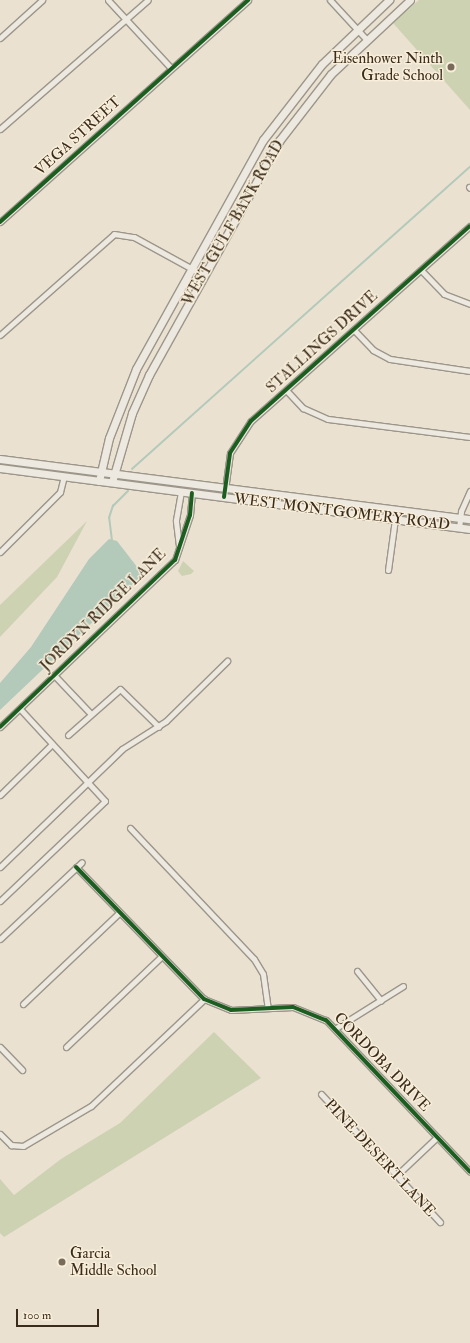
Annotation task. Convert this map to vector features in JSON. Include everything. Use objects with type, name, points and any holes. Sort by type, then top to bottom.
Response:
[{"type":"main road","name":"WEST GULF BANK ROAD","points":[[99,480],[100,471],[120,404],[136,369],[190,268],[236,187],[289,103],[357,29],[389,0]]},
{"type":"main road","name":"WEST GULF BANK ROAD","points":[[112,482],[132,413],[148,375],[249,194],[300,112],[366,39],[410,0]]},
{"type":"main road","points":[[289,103],[300,112]]},
{"type":"main road","points":[[236,187],[249,194]]},
{"type":"main road","points":[[136,369],[148,375]]},
{"type":"main road","name":"WEST MONTGOMERY ROAD","points":[[0,458],[470,519]]},
{"type":"main road","name":"WEST MONTGOMERY ROAD","points":[[0,468],[470,529]]},
{"type":"street","points":[[0,38],[42,0]]},
{"type":"street","points":[[108,0],[171,68]]},
{"type":"street","points":[[0,130],[125,18],[148,0]]},
{"type":"street","name":"VEGA STREET","points":[[0,222],[248,0]]},
{"type":"street","points":[[330,0],[366,39]]},
{"type":"street","name":"STALLINGS DRIVE","points":[[224,497],[230,453],[237,439],[251,421],[470,226]]},
{"type":"street","points":[[0,335],[114,234],[134,237],[203,275]]},
{"type":"street","points":[[421,270],[444,294],[470,304]]},
{"type":"street","points":[[354,330],[373,350],[390,359],[470,371]]},
{"type":"street","points":[[286,390],[303,408],[328,418],[470,437]]},
{"type":"street","points":[[0,552],[60,492],[64,476]]},
{"type":"street","name":"JORDYN RIDGE LANE","points":[[179,548],[176,520],[181,491]]},
{"type":"street","points":[[460,528],[460,518],[470,491]]},
{"type":"street","name":"JORDYN RIDGE LANE","points":[[0,727],[175,560],[190,515],[192,493]]},
{"type":"street","points":[[388,570],[395,519]]},
{"type":"street","points":[[0,867],[129,743],[159,727],[227,661]]},
{"type":"street","points":[[54,675],[90,713]]},
{"type":"street","points":[[68,735],[90,713],[120,689],[159,727]]},
{"type":"street","points":[[0,901],[105,801],[20,708]]},
{"type":"street","points":[[0,795],[52,744]]},
{"type":"street","points":[[130,828],[254,959],[263,974],[268,1008]]},
{"type":"street","points":[[0,939],[82,862]]},
{"type":"street","name":"CORDOBA DRIVE","points":[[76,867],[204,999],[231,1010],[268,1008],[304,1010],[316,1014],[336,1028],[470,1172]]},
{"type":"street","points":[[23,1004],[119,913]]},
{"type":"street","points":[[66,1047],[162,956]]},
{"type":"street","points":[[357,971],[381,1001]]},
{"type":"street","points":[[336,1028],[403,986]]},
{"type":"street","points":[[0,1134],[11,1146],[23,1146],[91,1106],[204,999]]},
{"type":"street","points":[[0,1047],[22,1070]]},
{"type":"street","name":"PINE DESERT LANE","points":[[321,1094],[440,1222]]},
{"type":"street","points":[[397,1175],[437,1137]]},
{"type":"shaded area","name":"Eisenhower Ninth Grade School","points":[[419,0],[470,0],[470,110],[393,23]]},
{"type":"shaded area","points":[[87,521],[57,577],[0,637],[0,605]]},
{"type":"shaded area","points":[[109,539],[117,541],[141,572],[139,578],[0,710],[0,683],[31,647],[89,559]]},
{"type":"shaded area","points":[[183,561],[194,571],[191,574],[182,576],[178,571]]},
{"type":"shaded area","points":[[214,1032],[261,1078],[4,1237],[0,1233],[0,1179],[14,1195],[61,1159],[120,1123]]},
{"type":"waterway","points":[[132,469],[470,167]]},
{"type":"waterway","points":[[112,541],[109,518],[113,506],[128,491]]},
{"type":"cycle path","points":[[0,222],[248,0]]},
{"type":"cycle path","points":[[224,497],[230,453],[251,421],[470,226]]},
{"type":"cycle path","points":[[0,727],[175,560],[190,515],[192,493]]},
{"type":"cycle path","points":[[76,867],[204,999],[231,1010],[293,1007],[326,1020],[470,1172]]},
{"type":"place","name":"Eisenhower Ninth Grade School","points":[[451,67]]},
{"type":"place","name":"Garcia Middle School","points":[[62,1262]]}]
